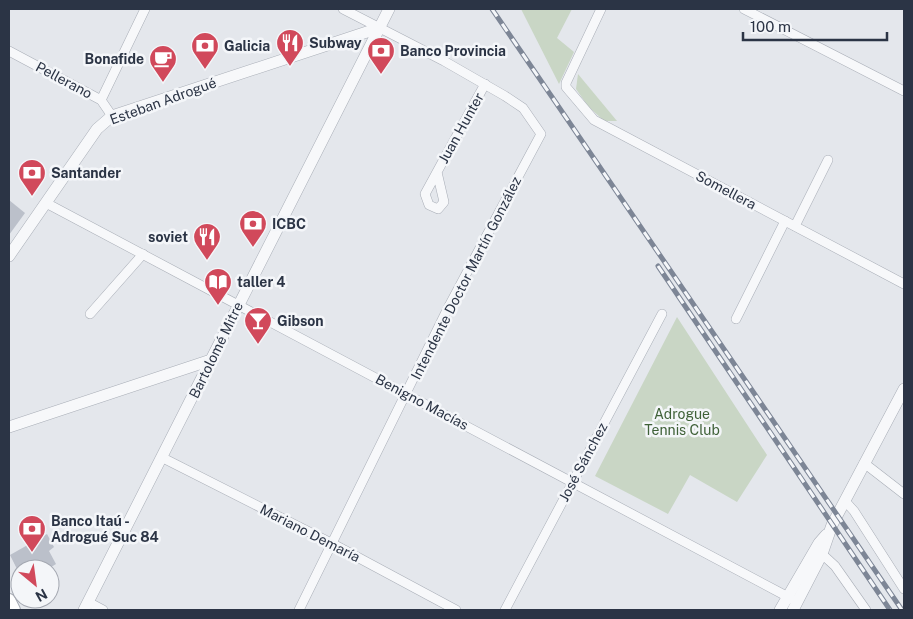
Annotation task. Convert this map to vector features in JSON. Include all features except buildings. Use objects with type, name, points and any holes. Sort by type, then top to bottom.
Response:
[{"type":"main road","points":[[9,600],[14,610]]},
{"type":"street","points":[[101,100],[145,9]]},
{"type":"street","points":[[343,9],[485,84]]},
{"type":"street","name":"Bartolomé Mitre","points":[[86,606],[163,458],[238,304],[389,9]]},
{"type":"street","name":"Somellera","points":[[601,9],[567,78],[566,87],[594,120],[904,284]]},
{"type":"street","points":[[744,9],[904,91]]},
{"type":"street","name":"Esteban Adrogué","points":[[9,256],[97,129],[112,116],[379,28]]},
{"type":"street","name":"Pellerano","points":[[9,51],[101,100],[112,116]]},
{"type":"street","name":"Intendente Doctor Martín González","points":[[299,610],[449,306],[541,134],[523,108],[485,84]]},
{"type":"street","name":"Juan Hunter","points":[[437,172],[485,84]]},
{"type":"street","points":[[795,226],[828,160]]},
{"type":"street","name":"Benigno Macías","points":[[46,203],[572,483],[792,603]]},
{"type":"street","points":[[736,319],[786,221]]},
{"type":"street","points":[[90,314],[143,254]]},
{"type":"street","name":"José Sánchez","points":[[505,610],[662,314]]},
{"type":"street","points":[[9,427],[211,360]]},
{"type":"street","points":[[780,610],[792,603],[822,554],[829,532],[904,389]]},
{"type":"street","name":"Mariano Demaría","points":[[163,458],[333,544],[456,610]]},
{"type":"street","points":[[864,463],[904,494]]},
{"type":"street","points":[[845,502],[854,511],[904,589]]},
{"type":"street","points":[[792,603],[819,543],[829,532]]},
{"type":"street","points":[[822,554],[836,566],[866,610]]},
{"type":"street","points":[[86,606],[104,610]]},
{"type":"green space","points":[[521,9],[572,9],[557,38],[574,52],[559,84]]},
{"type":"green space","points":[[578,74],[617,121],[604,121],[588,106],[576,89]]},
{"type":"green space","name":"Adrogue Tennis Club","points":[[677,317],[767,455],[737,502],[690,475],[668,514],[595,476]]},
{"type":"railway","points":[[492,9],[902,610]]},
{"type":"railway","points":[[658,266],[890,610]]},
{"type":"place","name":"Subway","points":[[290,67]]},
{"type":"place","name":"Galicia","points":[[205,70]]},
{"type":"place","name":"Banco Provincia","points":[[381,75]]},
{"type":"place","name":"Bonafide","points":[[163,83]]},
{"type":"place","name":"Santander","points":[[32,197]]},
{"type":"place","name":"ICBC","points":[[253,248]]},
{"type":"place","name":"soviet","points":[[207,261]]},
{"type":"place","name":"taller 4","points":[[218,306]]},
{"type":"place","name":"Gibson","points":[[258,345]]},
{"type":"place","name":"Banco Itaú - Adrogué Suc 84","points":[[32,553]]}]
